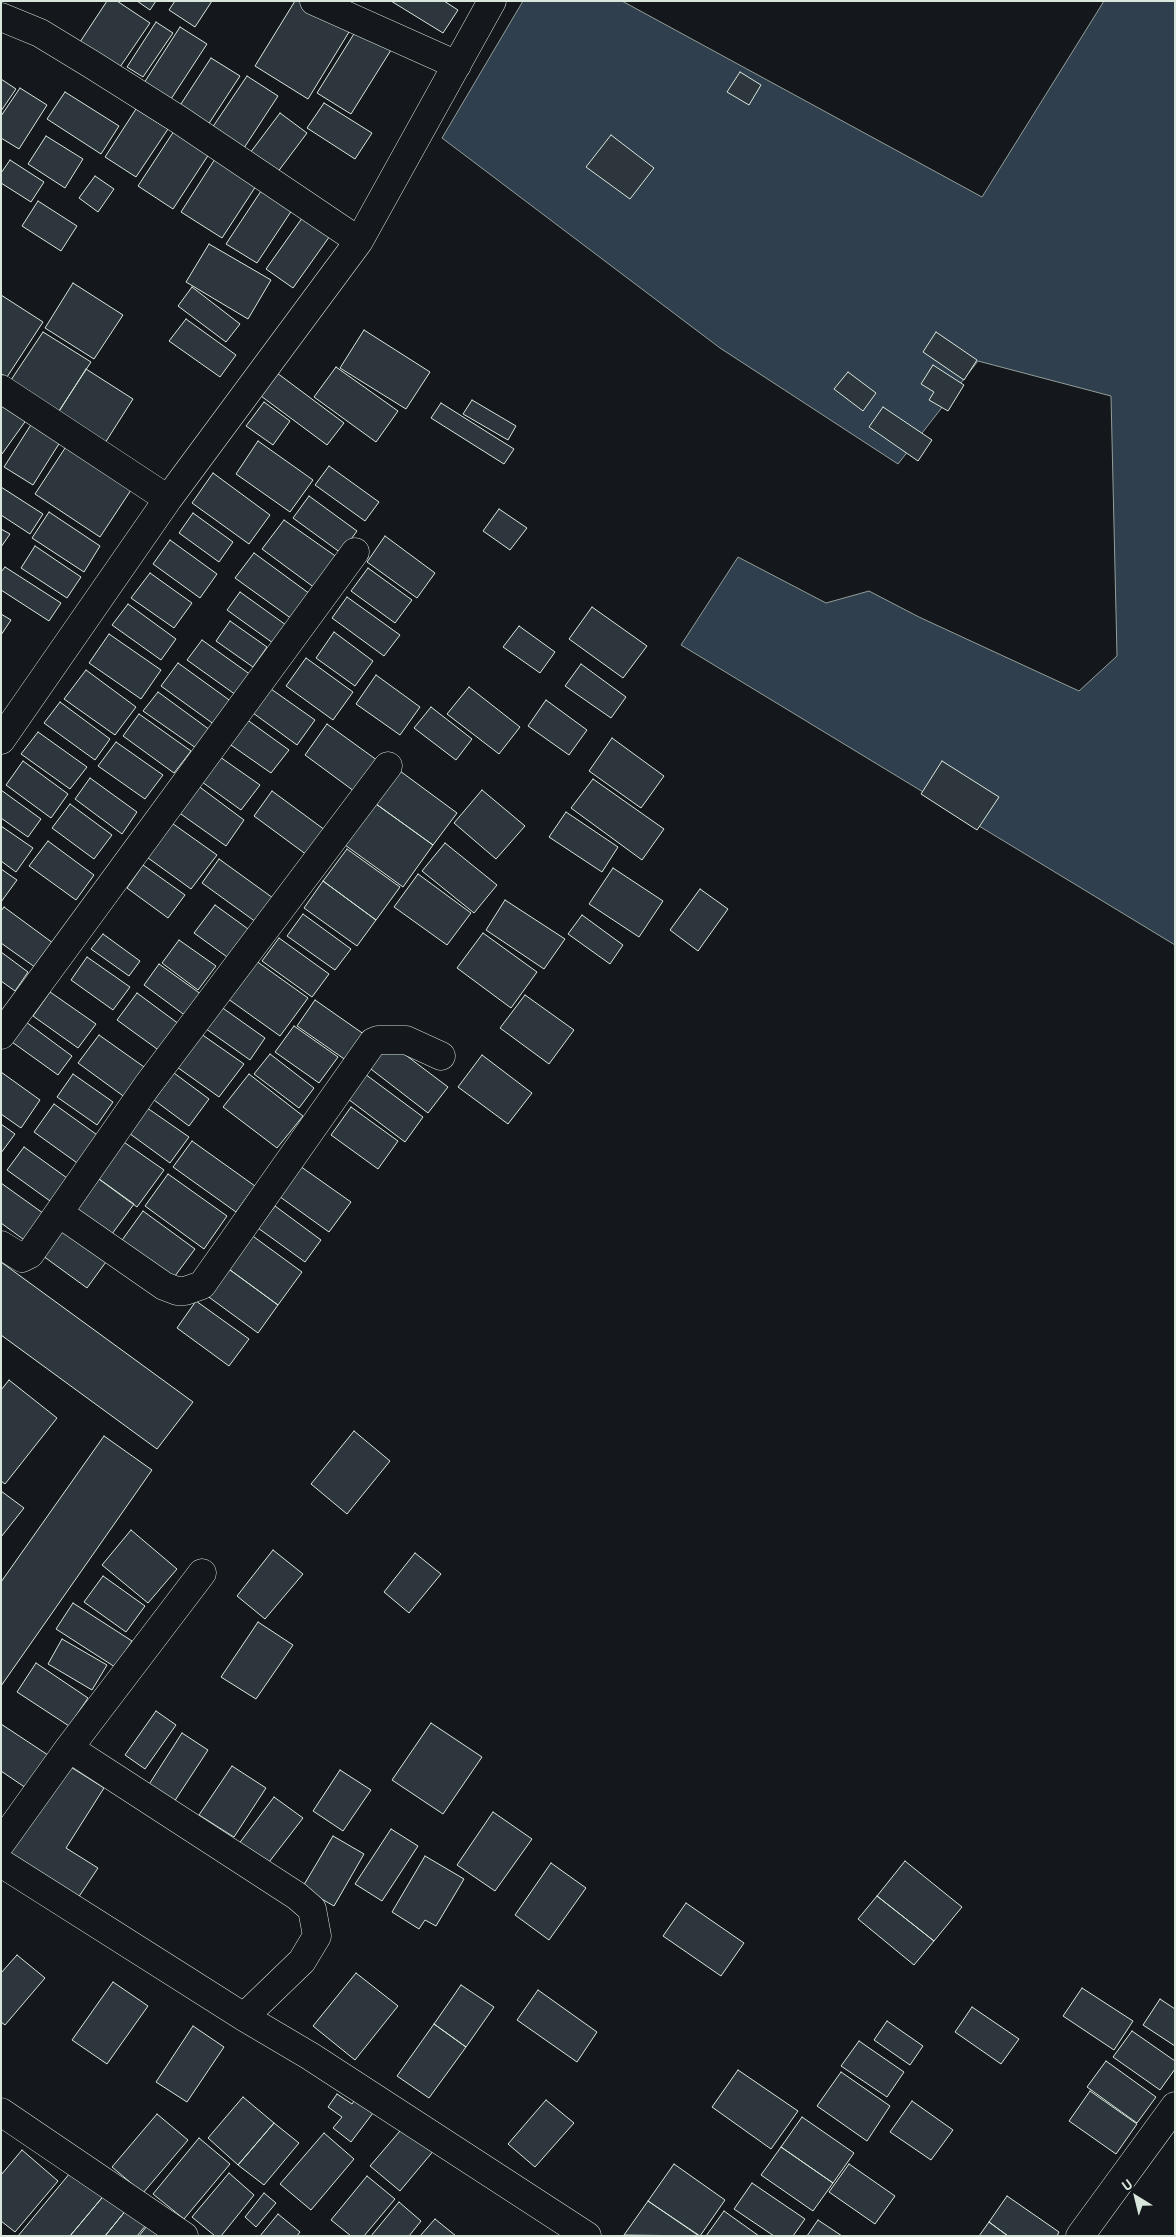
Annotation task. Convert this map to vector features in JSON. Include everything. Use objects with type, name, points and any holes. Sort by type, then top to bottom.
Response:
[{"type":"street","points":[[314,1],[457,65]]},
{"type":"street","points":[[1,740],[168,499],[359,241],[492,1]]},
{"type":"street","points":[[1,17],[40,33],[99,69],[178,119],[359,241]]},
{"type":"street","points":[[1,388],[168,499]]},
{"type":"street","points":[[1,1035],[355,552]]},
{"type":"street","points":[[1,1245],[22,1258],[30,1254],[147,1086],[388,766]]},
{"type":"street","points":[[59,1213],[164,1286],[176,1291],[185,1291],[202,1285],[373,1042],[378,1040],[406,1040],[441,1056]]},
{"type":"street","points":[[1,1843],[69,1748],[202,1573]]},
{"type":"street","points":[[69,1748],[297,1896],[312,1910],[317,1936],[302,1961],[244,2017]]},
{"type":"street","points":[[1,1863],[244,2017],[310,2056],[587,2236]]},
{"type":"street","points":[[1080,2236],[1175,2106]]},
{"type":"street","points":[[1,2112],[184,2236]]},
{"type":"water","points":[[523,1],[622,1],[982,197],[1104,1],[1175,1],[1175,945],[681,645],[738,557],[826,603],[869,591],[919,617],[1079,691],[1117,656],[1111,396],[978,361],[898,464],[720,348],[442,138]]},
{"type":"building","points":[[107,1],[117,1],[150,23],[120,67],[80,42]]},
{"type":"building","points":[[137,1],[156,1],[150,10]]},
{"type":"building","points":[[175,1],[212,1],[195,27],[169,10]]},
{"type":"building","points":[[295,1],[299,1],[349,32],[308,99],[255,66]]},
{"type":"building","points":[[391,1],[444,1],[458,10],[443,33]]},
{"type":"building","points":[[156,22],[173,33],[143,77],[127,67]]},
{"type":"building","points":[[180,27],[207,44],[171,99],[144,83]]},
{"type":"building","points":[[357,29],[391,50],[351,114],[317,93]]},
{"type":"building","points":[[211,58],[240,76],[206,128],[177,110]]},
{"type":"building","points":[[740,72],[761,85],[749,105],[727,92]]},
{"type":"building","points":[[247,76],[278,96],[244,148],[212,128]]},
{"type":"building","points":[[1,79],[16,89],[1,111]]},
{"type":"building","points":[[20,88],[47,105],[19,149],[1,138],[1,116]]},
{"type":"building","points":[[65,92],[119,126],[101,154],[47,119]]},
{"type":"building","points":[[324,103],[372,133],[355,159],[307,128]]},
{"type":"building","points":[[136,109],[168,129],[136,177],[105,157]]},
{"type":"building","points":[[280,113],[307,133],[277,173],[250,153]]},
{"type":"building","points":[[176,128],[211,151],[173,209],[138,186]]},
{"type":"building","points":[[611,135],[654,168],[630,199],[586,167]]},
{"type":"building","points":[[46,136],[83,159],[65,188],[28,164]]},
{"type":"building","points":[[215,159],[256,186],[222,238],[181,212]]},
{"type":"building","points":[[10,160],[44,182],[31,202],[1,183],[1,173]]},
{"type":"building","points":[[95,176],[114,189],[98,212],[79,198]]},
{"type":"building","points":[[265,185],[296,204],[257,263],[226,244]]},
{"type":"building","points":[[38,201],[77,226],[61,251],[22,226]]},
{"type":"building","points":[[305,214],[332,233],[293,288],[266,269]]},
{"type":"building","points":[[209,244],[271,280],[248,319],[186,282]]},
{"type":"building","points":[[73,283],[123,315],[94,359],[45,328]]},
{"type":"building","points":[[192,287],[240,324],[226,342],[178,306]]},
{"type":"building","points":[[1,295],[43,322],[7,377],[1,374]]},
{"type":"building","points":[[186,319],[236,355],[220,377],[169,341]]},
{"type":"building","points":[[364,330],[430,372],[406,409],[340,368]]},
{"type":"building","points":[[43,332],[91,362],[55,417],[7,386]]},
{"type":"building","points":[[936,332],[977,360],[964,380],[923,352]]},
{"type":"building","points":[[933,365],[964,385],[948,411],[929,400],[934,392],[921,384]]},
{"type":"building","points":[[336,367],[398,411],[376,442],[314,397]]},
{"type":"building","points":[[86,369],[133,399],[105,443],[58,413]]},
{"type":"building","points":[[848,372],[876,393],[863,411],[834,389]]},
{"type":"building","points":[[277,373],[344,423],[327,445],[261,396]]},
{"type":"building","points":[[1,392],[32,412],[2,454],[1,454]]},
{"type":"building","points":[[472,400],[516,426],[508,440],[463,414]]},
{"type":"building","points":[[264,402],[290,421],[273,445],[246,426]]},
{"type":"building","points":[[441,403],[514,449],[504,464],[431,418]]},
{"type":"building","points":[[883,407],[932,440],[918,461],[869,427]]},
{"type":"building","points":[[34,420],[62,439],[33,485],[4,467]]},
{"type":"building","points":[[71,439],[137,481],[100,537],[35,494]]},
{"type":"building","points":[[258,441],[313,480],[290,512],[236,474]]},
{"type":"building","points":[[329,466],[379,502],[365,521],[315,485]]},
{"type":"building","points":[[213,473],[270,515],[249,544],[192,503]]},
{"type":"building","points":[[1,487],[43,514],[30,534],[1,515]]},
{"type":"building","points":[[309,496],[357,531],[341,553],[293,518]]},
{"type":"building","points":[[499,509],[527,528],[510,550],[483,531]]},
{"type":"building","points":[[49,512],[100,546],[84,572],[32,538]]},
{"type":"building","points":[[193,513],[233,542],[219,562],[179,533]]},
{"type":"building","points":[[284,520],[341,560],[319,591],[262,549]]},
{"type":"building","points":[[1,529],[10,534],[1,547]]},
{"type":"building","points":[[385,536],[435,573],[417,598],[367,562]]},
{"type":"building","points":[[170,540],[217,574],[200,598],[153,564]]},
{"type":"building","points":[[35,546],[81,577],[67,598],[21,568]]},
{"type":"building","points":[[254,553],[310,594],[292,619],[235,578]]},
{"type":"building","points":[[5,567],[61,603],[49,621],[1,590],[1,572]]},
{"type":"building","points":[[368,568],[412,600],[395,623],[351,591]]},
{"type":"building","points":[[150,573],[192,603],[174,628],[131,598]]},
{"type":"building","points":[[240,592],[286,625],[273,643],[227,610]]},
{"type":"building","points":[[347,597],[400,635],[384,656],[332,618]]},
{"type":"building","points":[[128,604],[176,639],[161,660],[112,625]]},
{"type":"building","points":[[592,607],[647,646],[623,678],[569,639]]},
{"type":"building","points":[[1,614],[11,620],[1,635]]},
{"type":"building","points":[[230,621],[267,647],[253,667],[216,641]]},
{"type":"building","points":[[519,626],[555,652],[540,673],[503,647]]},
{"type":"building","points":[[334,632],[373,661],[355,686],[316,658]]},
{"type":"building","points":[[109,634],[161,670],[141,699],[89,663]]},
{"type":"building","points":[[202,640],[251,675],[236,695],[187,660]]},
{"type":"building","points":[[306,658],[353,692],[333,720],[286,686]]},
{"type":"building","points":[[178,663],[232,702],[215,725],[161,686]]},
{"type":"building","points":[[581,664],[626,697],[611,718],[565,686]]},
{"type":"building","points":[[86,670],[136,707],[115,735],[64,699]]},
{"type":"building","points":[[376,675],[420,707],[400,735],[356,704]]},
{"type":"building","points":[[469,687],[520,727],[499,754],[447,714]]},
{"type":"building","points":[[271,689],[315,720],[297,745],[253,713]]},
{"type":"building","points":[[158,692],[210,730],[196,748],[143,711]]},
{"type":"building","points":[[546,700],[587,730],[569,755],[528,726]]},
{"type":"building","points":[[60,702],[110,739],[95,760],[44,723]]},
{"type":"building","points":[[431,707],[472,739],[456,760],[414,728]]},
{"type":"building","points":[[139,714],[191,751],[174,773],[123,736]]},
{"type":"building","points":[[246,719],[289,750],[271,773],[228,743]]},
{"type":"building","points":[[327,724],[381,763],[358,794],[305,755]]},
{"type":"building","points":[[38,732],[87,767],[70,789],[21,754]]},
{"type":"building","points":[[612,738],[664,776],[641,808],[589,771]]},
{"type":"building","points":[[116,742],[163,775],[145,799],[98,766]]},
{"type":"building","points":[[220,757],[260,785],[241,810],[202,782]]},
{"type":"building","points":[[23,761],[68,794],[51,818],[6,785]]},
{"type":"building","points":[[942,761],[999,797],[977,830],[921,794]]},
{"type":"building","points":[[400,771],[457,813],[433,845],[376,804]]},
{"type":"building","points":[[90,778],[137,812],[122,834],[75,799]]},
{"type":"building","points":[[593,779],[664,829],[642,860],[571,808]]},
{"type":"building","points":[[197,785],[244,820],[226,846],[178,812]]},
{"type":"building","points":[[1,790],[41,819],[28,837],[1,818]]},
{"type":"building","points":[[482,790],[525,826],[496,859],[454,823]]},
{"type":"building","points":[[272,791],[329,833],[311,858],[254,816]]},
{"type":"building","points":[[70,804],[112,835],[94,859],[52,828]]},
{"type":"building","points":[[376,804],[433,845],[403,887],[345,845]]},
{"type":"building","points":[[566,812],[618,847],[602,872],[549,837]]},
{"type":"building","points":[[169,821],[217,855],[191,889],[144,855]]},
{"type":"building","points":[[1,826],[33,848],[16,872],[1,861]]},
{"type":"building","points":[[48,841],[94,875],[76,900],[29,866]]},
{"type":"building","points":[[445,843],[497,885],[474,913],[422,871]]},
{"type":"building","points":[[347,849],[400,887],[376,920],[323,881]]},
{"type":"building","points":[[219,859],[273,898],[256,922],[202,883]]},
{"type":"building","points":[[143,865],[185,895],[168,918],[127,888]]},
{"type":"building","points":[[613,868],[663,901],[639,937],[589,904]]},
{"type":"building","points":[[1,869],[17,880],[1,902]]},
{"type":"building","points":[[418,874],[471,913],[447,945],[394,907]]},
{"type":"building","points":[[323,881],[376,920],[357,946],[304,908]]},
{"type":"building","points":[[700,889],[728,909],[698,951],[670,930]]},
{"type":"building","points":[[505,900],[565,939],[544,969],[486,930]]},
{"type":"building","points":[[215,905],[255,934],[234,962],[194,933]]},
{"type":"building","points":[[4,907],[57,946],[39,970],[1,943],[1,911]]},
{"type":"building","points":[[303,914],[351,949],[335,970],[287,936]]},
{"type":"building","points":[[582,915],[623,945],[610,964],[568,934]]},
{"type":"building","points":[[483,933],[537,972],[511,1008],[457,968]]},
{"type":"building","points":[[103,934],[140,961],[129,976],[91,949]]},
{"type":"building","points":[[279,938],[329,974],[312,997],[262,961]]},
{"type":"building","points":[[179,940],[216,966],[198,990],[162,963]]},
{"type":"building","points":[[1,952],[28,972],[15,991],[1,981]]},
{"type":"building","points":[[87,957],[130,987],[113,1010],[71,980]]},
{"type":"building","points":[[252,958],[308,998],[280,1036],[224,996]]},
{"type":"building","points":[[159,964],[205,997],[190,1019],[144,985]]},
{"type":"building","points":[[50,992],[96,1024],[78,1048],[33,1016]]},
{"type":"building","points":[[137,993],[183,1027],[164,1054],[117,1020]]},
{"type":"building","points":[[525,995],[574,1030],[549,1064],[500,1028]]},
{"type":"building","points":[[315,1000],[368,1037],[350,1063],[297,1026]]},
{"type":"building","points":[[217,1004],[265,1038],[250,1060],[202,1026]]},
{"type":"building","points":[[26,1022],[72,1056],[58,1075],[12,1042]]},
{"type":"building","points":[[294,1026],[338,1057],[319,1083],[275,1052]]},
{"type":"building","points":[[194,1029],[244,1064],[219,1097],[170,1062]]},
{"type":"building","points":[[99,1035],[147,1069],[126,1098],[78,1063]]},
{"type":"building","points":[[387,1041],[448,1087],[428,1113],[367,1066]]},
{"type":"building","points":[[270,1054],[314,1088],[299,1108],[254,1074]]},
{"type":"building","points":[[482,1055],[532,1093],[508,1124],[458,1087]]},
{"type":"building","points":[[1,1072],[40,1100],[21,1128],[1,1114]]},
{"type":"building","points":[[174,1073],[209,1099],[189,1126],[154,1100]]},
{"type":"building","points":[[73,1074],[113,1102],[97,1125],[57,1097]]},
{"type":"building","points":[[249,1074],[303,1116],[277,1148],[223,1107]]},
{"type":"building","points":[[365,1074],[423,1117],[405,1142],[348,1099]]},
{"type":"building","points":[[140,1103],[189,1137],[170,1163],[122,1128]]},
{"type":"building","points":[[54,1104],[100,1137],[80,1165],[34,1132]]},
{"type":"building","points":[[351,1107],[398,1141],[378,1169],[331,1135]]},
{"type":"building","points":[[1,1124],[15,1134],[1,1153]]},
{"type":"building","points":[[118,1138],[164,1170],[137,1207],[92,1174]]},
{"type":"building","points":[[192,1141],[255,1186],[236,1212],[173,1167]]},
{"type":"building","points":[[24,1147],[74,1183],[57,1206],[7,1170]]},
{"type":"building","points":[[297,1164],[351,1202],[329,1232],[276,1194]]},
{"type":"building","points":[[168,1174],[227,1216],[204,1249],[145,1206]]},
{"type":"building","points":[[95,1176],[134,1204],[109,1238],[70,1210]]},
{"type":"building","points":[[1,1183],[47,1216],[27,1242],[1,1223]]},
{"type":"building","points":[[275,1206],[321,1240],[305,1262],[258,1228]]},
{"type":"building","points":[[143,1211],[195,1249],[172,1280],[120,1243]]},
{"type":"building","points":[[62,1220],[111,1255],[87,1288],[39,1253]]},
{"type":"building","points":[[250,1234],[302,1272],[278,1305],[226,1267]]},
{"type":"building","points":[[1,1262],[193,1402],[157,1449],[1,1335]]},
{"type":"building","points":[[226,1267],[278,1305],[258,1333],[206,1295]]},
{"type":"building","points":[[196,1301],[249,1339],[229,1366],[177,1328]]},
{"type":"building","points":[[9,1380],[57,1418],[5,1484],[1,1481],[1,1390]]},
{"type":"building","points":[[354,1431],[390,1461],[347,1514],[311,1484]]},
{"type":"building","points":[[104,1436],[152,1470],[1,1686],[1,1582]]},
{"type":"building","points":[[1,1491],[24,1508],[1,1537]]},
{"type":"building","points":[[131,1530],[177,1569],[148,1603],[102,1565]]},
{"type":"building","points":[[273,1550],[303,1574],[265,1619],[237,1596]]},
{"type":"building","points":[[415,1553],[441,1574],[409,1613],[384,1592]]},
{"type":"building","points":[[103,1576],[145,1606],[126,1632],[84,1602]]},
{"type":"building","points":[[73,1603],[132,1641],[115,1667],[56,1629]]},
{"type":"building","points":[[258,1622],[293,1645],[256,1699],[221,1677]]},
{"type":"building","points":[[62,1639],[107,1665],[92,1690],[48,1664]]},
{"type":"building","points":[[36,1663],[88,1698],[69,1726],[17,1692]]},
{"type":"building","points":[[156,1711],[176,1725],[145,1769],[125,1755]]},
{"type":"building","points":[[431,1723],[482,1757],[443,1814],[392,1780]]},
{"type":"building","points":[[1,1724],[51,1757],[29,1790],[1,1771]]},
{"type":"building","points":[[182,1733],[208,1750],[174,1802],[148,1786]]},
{"type":"building","points":[[66,1764],[104,1788],[66,1848],[98,1868],[72,1907],[2,1862]]},
{"type":"building","points":[[232,1766],[266,1788],[234,1837],[199,1815]]},
{"type":"building","points":[[340,1770],[371,1790],[343,1831],[313,1811]]},
{"type":"building","points":[[274,1797],[303,1818],[266,1866],[238,1845]]},
{"type":"building","points":[[493,1812],[532,1839],[495,1891],[457,1865]]},
{"type":"building","points":[[391,1829],[418,1846],[382,1901],[355,1884]]},
{"type":"building","points":[[333,1836],[364,1854],[334,1906],[302,1888]]},
{"type":"building","points":[[425,1856],[464,1879],[436,1926],[425,1920],[419,1929],[392,1912]]},
{"type":"building","points":[[905,1861],[962,1907],[934,1941],[877,1896]]},
{"type":"building","points":[[551,1863],[586,1888],[549,1940],[515,1915]]},
{"type":"building","points":[[877,1896],[934,1941],[914,1965],[858,1919]]},
{"type":"building","points":[[686,1903],[744,1943],[721,1976],[663,1936]]},
{"type":"building","points":[[17,1955],[45,1978],[5,2025],[1,2022],[1,1973]]},
{"type":"building","points":[[356,1973],[398,2006],[355,2060],[313,2026]]},
{"type":"building","points":[[113,1982],[148,2006],[107,2064],[72,2040]]},
{"type":"building","points":[[461,1985],[494,2007],[466,2047],[434,2024]]},
{"type":"building","points":[[1082,1988],[1133,2021],[1114,2050],[1063,2016]]},
{"type":"building","points":[[538,1990],[597,2032],[577,2062],[517,2020]]},
{"type":"building","points":[[1160,1999],[1175,2009],[1175,2046],[1143,2025]]},
{"type":"building","points":[[972,2007],[1019,2039],[1001,2064],[955,2032]]},
{"type":"building","points":[[887,2021],[923,2046],[910,2065],[874,2040]]},
{"type":"building","points":[[434,2024],[466,2047],[429,2098],[397,2076]]},
{"type":"building","points":[[193,2026],[224,2047],[187,2102],[156,2082]]},
{"type":"building","points":[[1132,2031],[1175,2061],[1175,2069],[1160,2090],[1113,2057]]},
{"type":"building","points":[[859,2041],[904,2072],[887,2097],[841,2066]]},
{"type":"building","points":[[1106,2061],[1156,2097],[1137,2123],[1087,2087]]},
{"type":"building","points":[[738,2070],[798,2111],[771,2149],[712,2107]]},
{"type":"building","points":[[841,2072],[890,2106],[867,2141],[817,2106]]},
{"type":"building","points":[[1090,2091],[1137,2124],[1116,2154],[1069,2121]]},
{"type":"building","points":[[337,2094],[352,2104],[358,2095],[376,2109],[351,2142],[333,2128],[342,2117],[328,2107]]},
{"type":"building","points":[[243,2097],[274,2123],[238,2165],[208,2138]]},
{"type":"building","points":[[546,2100],[574,2123],[535,2167],[508,2144]]},
{"type":"building","points":[[912,2101],[953,2130],[931,2160],[890,2132]]},
{"type":"building","points":[[157,2114],[188,2140],[143,2193],[112,2167]]},
{"type":"building","points":[[802,2117],[854,2153],[833,2183],[781,2147]]},
{"type":"building","points":[[274,2123],[299,2143],[264,2185],[238,2165]]},
{"type":"building","points":[[406,2124],[435,2149],[400,2191],[370,2166]]},
{"type":"building","points":[[324,2133],[354,2159],[311,2210],[280,2184]]},
{"type":"building","points":[[199,2138],[230,2164],[184,2219],[153,2194]]},
{"type":"building","points":[[781,2147],[833,2183],[813,2211],[761,2175]]},
{"type":"building","points":[[22,2150],[58,2181],[15,2232],[1,2221],[1,2175]]},
{"type":"building","points":[[674,2164],[725,2200],[700,2236],[648,2201]]},
{"type":"building","points":[[849,2164],[895,2196],[875,2224],[829,2192]]},
{"type":"building","points":[[75,2167],[106,2193],[70,2236],[18,2236]]},
{"type":"building","points":[[229,2173],[254,2195],[221,2236],[215,2236],[192,2217]]},
{"type":"building","points":[[367,2176],[395,2199],[364,2236],[351,2236],[331,2220]]},
{"type":"building","points":[[752,2183],[805,2219],[793,2236],[774,2236],[734,2209]]},
{"type":"building","points":[[106,2193],[127,2209],[105,2236],[70,2236]]},
{"type":"building","points":[[264,2193],[276,2203],[256,2227],[245,2217]]},
{"type":"building","points":[[1007,2196],[1059,2232],[1057,2236],[1008,2236],[989,2222]]},
{"type":"building","points":[[648,2201],[699,2236],[624,2235]]},
{"type":"building","points":[[399,2202],[421,2221],[409,2236],[371,2236]]},
{"type":"building","points":[[127,2209],[146,2225],[137,2236],[105,2236]]},
{"type":"building","points":[[724,2211],[759,2236],[706,2236]]},
{"type":"building","points":[[278,2214],[300,2232],[297,2236],[260,2236]]},
{"type":"building","points":[[154,2217],[176,2236],[139,2236]]},
{"type":"building","points":[[435,2219],[456,2236],[420,2236]]},
{"type":"building","points":[[818,2220],[842,2236],[807,2236]]},
{"type":"building","points":[[989,2222],[1008,2236],[979,2236]]}]
